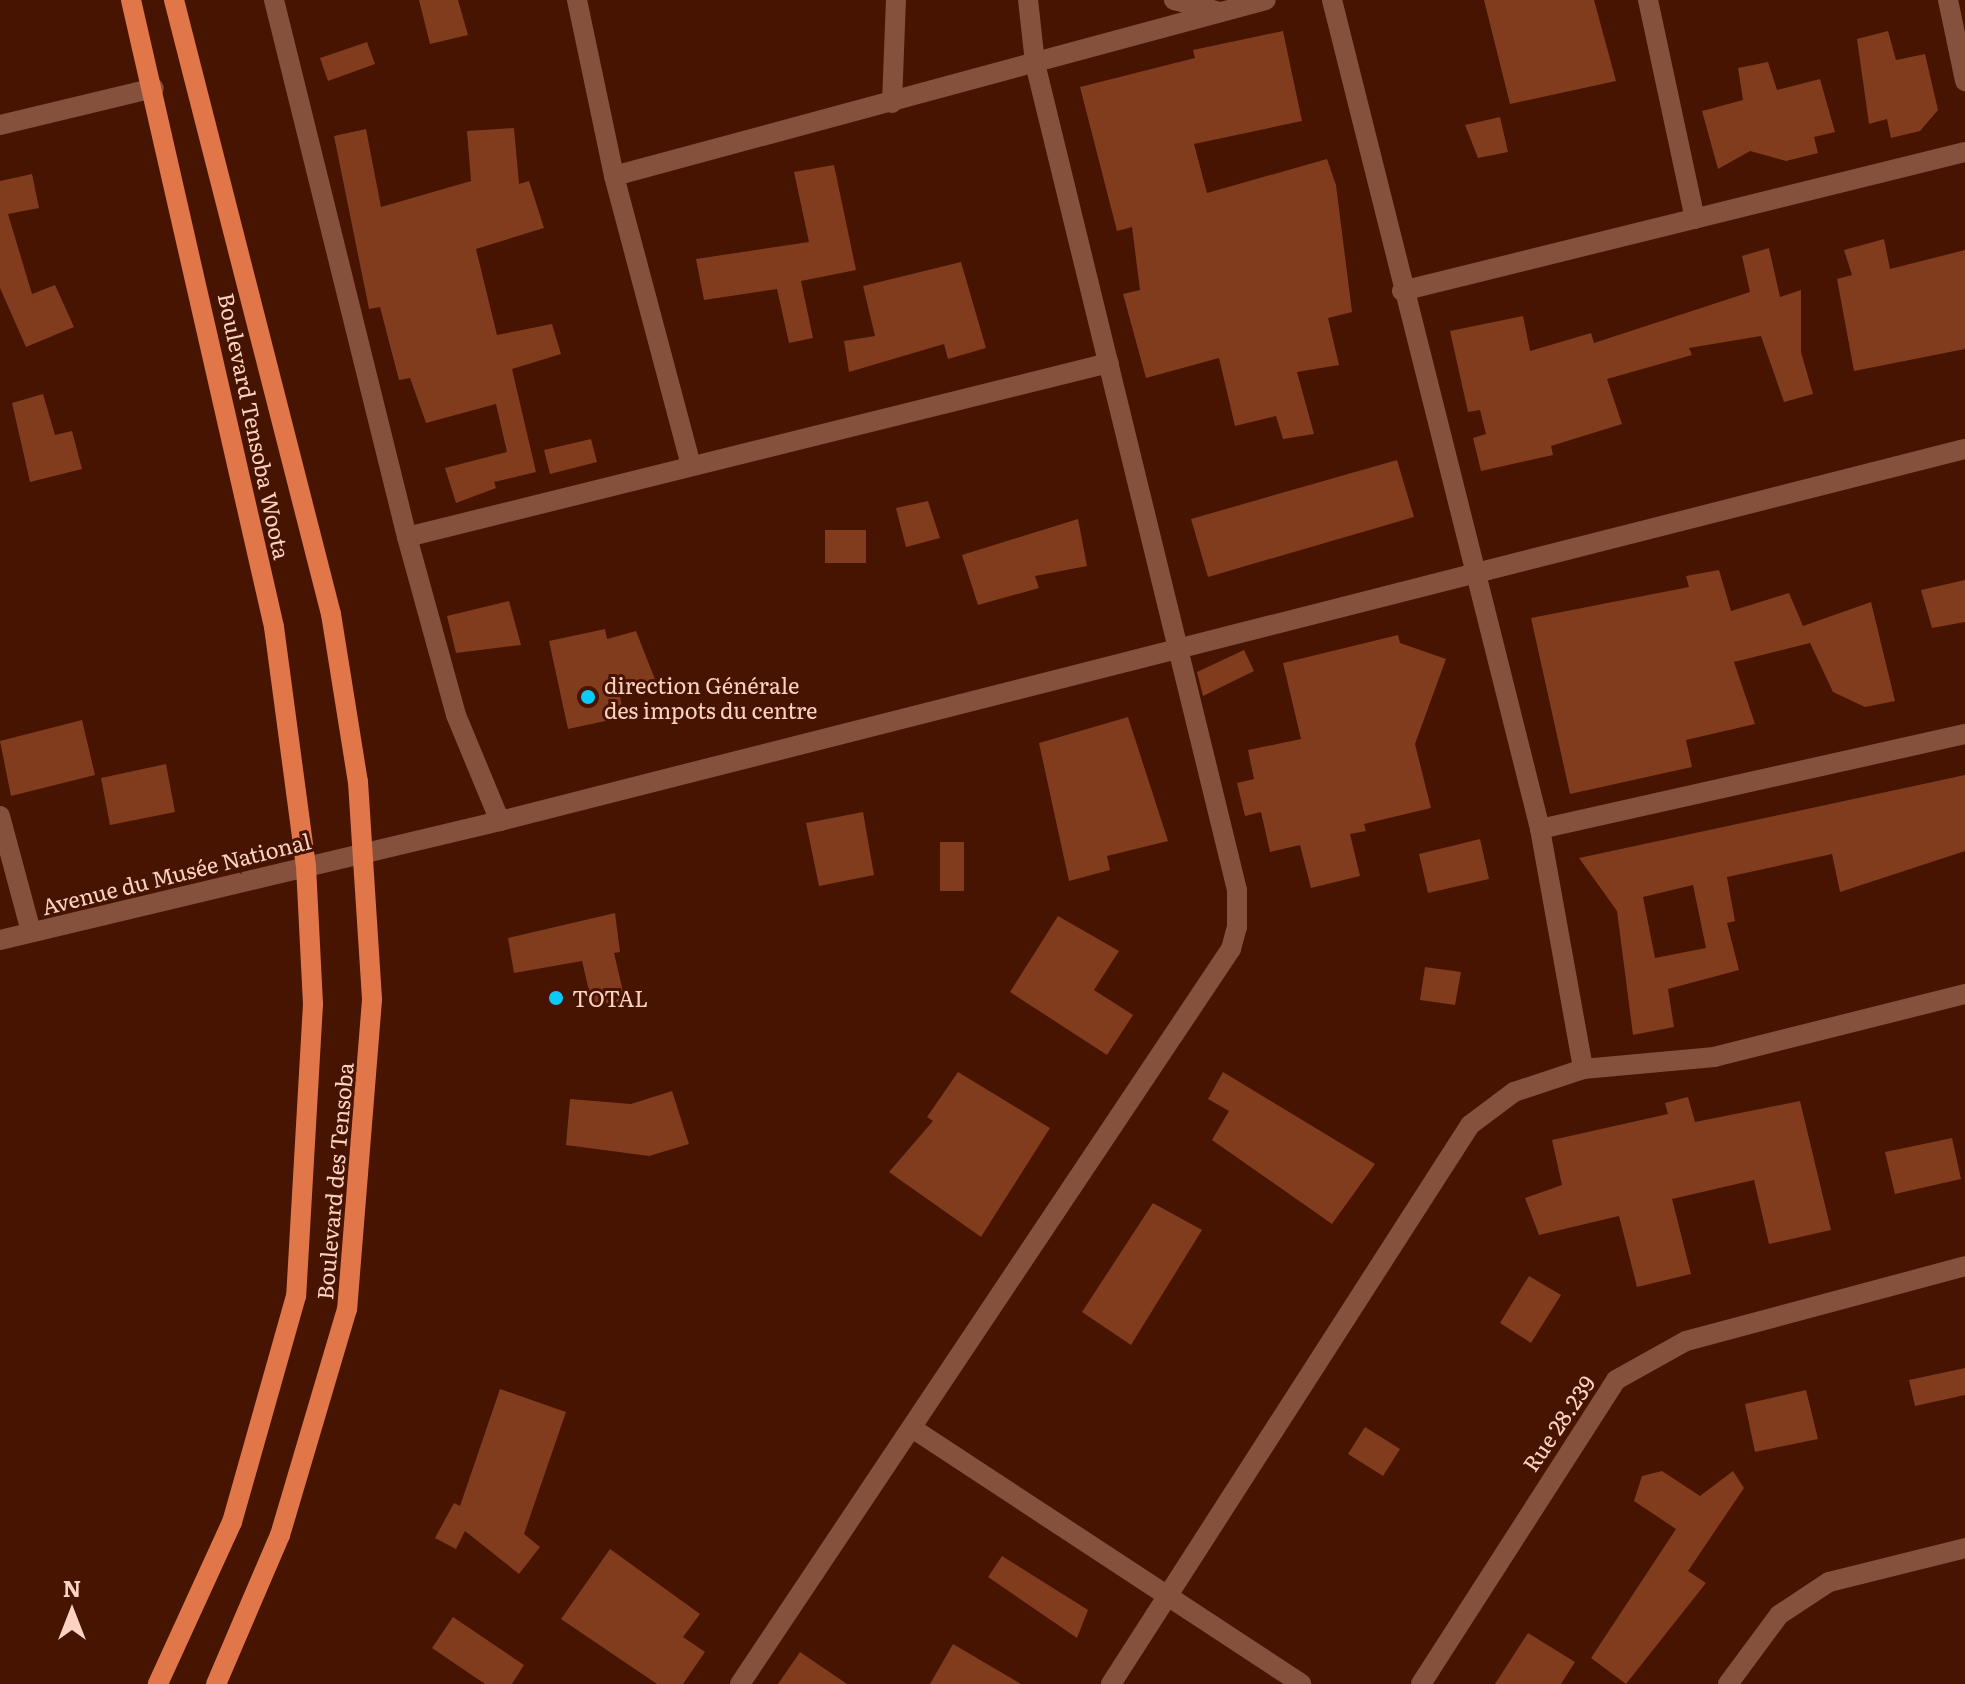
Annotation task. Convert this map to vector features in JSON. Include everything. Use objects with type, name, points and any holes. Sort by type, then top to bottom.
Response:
[{"type":"main road","name":"Boulevard Tensoba Woota","points":[[131,0],[154,88],[274,627],[306,866]]},
{"type":"main road","name":"Boulevard Tensoba Woota","points":[[174,0],[331,614],[362,852]]},
{"type":"main road","name":"Boulevard des Tensoba","points":[[216,1684],[285,1521],[347,1309],[372,1000],[362,852]]},
{"type":"main road","name":"Boulevard des Tensoba","points":[[158,1684],[232,1522],[296,1296],[313,1004],[306,866]]},
{"type":"street","points":[[274,0],[407,537],[456,715],[500,821]]},
{"type":"street","points":[[577,0],[614,176],[691,466]]},
{"type":"street","points":[[892,103],[896,0]]},
{"type":"street","points":[[740,1684],[915,1430],[1053,1209],[1231,949],[1237,890],[1180,645],[1035,63],[1028,0]]},
{"type":"street","points":[[1174,0],[1221,12]]},
{"type":"street","points":[[614,176],[1266,0]]},
{"type":"street","points":[[1332,0],[1471,574],[1540,829],[1583,1069]]},
{"type":"street","points":[[1648,0],[1695,219]]},
{"type":"street","points":[[1948,0],[1965,81]]},
{"type":"street","points":[[0,125],[154,88]]},
{"type":"street","points":[[1402,291],[1965,152]]},
{"type":"street","points":[[407,537],[1109,363]]},
{"type":"street","name":"Avenue du Musée National","points":[[0,940],[500,821],[1180,645],[1965,449]]},
{"type":"street","points":[[1540,829],[1965,734]]},
{"type":"street","points":[[0,816],[31,932]]},
{"type":"street","points":[[1111,1684],[1167,1602],[1470,1125],[1514,1092],[1583,1069],[1714,1057],[1965,994]]},
{"type":"street","name":"Rue 28.239","points":[[1421,1684],[1616,1380],[1686,1341],[1965,1266]]},
{"type":"street","points":[[915,1430],[1167,1602],[1301,1684]]},
{"type":"street","points":[[1728,1684],[1779,1615],[1829,1582],[1965,1548]]},
{"type":"building","points":[[419,0],[458,0],[468,35],[430,44]]},
{"type":"building","points":[[1484,0],[1594,0],[1616,81],[1510,104]]},
{"type":"building","points":[[1283,31],[1302,121],[1194,144],[1207,193],[1327,159],[1336,185],[1352,312],[1328,318],[1339,365],[1297,372],[1314,434],[1283,439],[1276,416],[1235,426],[1219,358],[1146,378],[1123,294],[1140,290],[1132,227],[1117,231],[1080,87],[1195,58],[1193,50]]},
{"type":"building","points":[[1888,31],[1896,60],[1925,54],[1938,110],[1920,131],[1891,138],[1887,119],[1869,124],[1857,39]]},
{"type":"building","points":[[367,42],[375,64],[328,81],[320,58]]},
{"type":"building","points":[[1768,62],[1777,90],[1820,79],[1835,132],[1814,137],[1818,153],[1786,161],[1750,151],[1718,169],[1702,111],[1743,100],[1738,68]]},
{"type":"building","points":[[1500,117],[1508,152],[1478,158],[1465,125]]},
{"type":"building","points":[[514,128],[519,184],[529,181],[544,228],[476,249],[497,335],[552,324],[561,354],[512,369],[536,472],[494,482],[496,488],[456,503],[445,468],[507,452],[496,404],[426,423],[410,378],[399,380],[380,307],[369,309],[334,136],[366,129],[381,207],[471,181],[467,131]]},
{"type":"building","points":[[834,165],[856,270],[801,281],[813,338],[789,343],[777,289],[704,300],[696,259],[809,242],[794,172]]},
{"type":"building","points":[[32,174],[39,208],[8,214],[32,294],[55,285],[74,327],[26,347],[0,288],[0,181]]},
{"type":"building","points":[[1884,239],[1890,269],[1965,250],[1965,349],[1854,371],[1837,279],[1852,275],[1844,250]]},
{"type":"building","points":[[1769,248],[1780,297],[1801,290],[1801,352],[1813,394],[1784,402],[1761,336],[1689,348],[1692,355],[1607,379],[1622,424],[1551,446],[1553,455],[1481,471],[1473,438],[1486,434],[1480,410],[1468,412],[1450,331],[1523,316],[1530,351],[1591,333],[1594,343],[1750,292],[1742,256]]},
{"type":"building","points":[[961,262],[986,348],[948,359],[944,344],[849,372],[844,341],[875,336],[863,286]]},
{"type":"building","points":[[43,394],[55,435],[72,431],[82,469],[30,482],[12,403]]},
{"type":"building","points":[[591,439],[597,462],[550,474],[544,450]]},
{"type":"building","points":[[1397,460],[1414,517],[1208,577],[1191,519]]},
{"type":"building","points":[[928,501],[940,538],[906,547],[896,508]]},
{"type":"building","points":[[1078,519],[1087,566],[1035,576],[1039,588],[978,605],[962,555]]},
{"type":"building","points":[[825,530],[866,530],[866,563],[825,563]]},
{"type":"building","points":[[1719,570],[1731,611],[1789,593],[1803,626],[1871,602],[1895,701],[1865,707],[1833,692],[1810,643],[1734,662],[1755,724],[1686,740],[1692,767],[1570,794],[1531,618],[1689,587],[1686,576]]},
{"type":"building","points":[[1965,580],[1965,622],[1932,628],[1921,590]]},
{"type":"building","points":[[509,601],[521,645],[456,653],[447,616]]},
{"type":"building","points":[[605,629],[607,639],[636,631],[656,682],[619,691],[624,717],[568,729],[549,641]]},
{"type":"building","points":[[1398,635],[1400,643],[1446,659],[1415,744],[1431,808],[1364,824],[1366,831],[1350,834],[1360,876],[1311,888],[1300,845],[1270,852],[1261,812],[1245,816],[1237,783],[1254,779],[1248,750],[1301,739],[1283,663]]},
{"type":"building","points":[[1244,650],[1254,671],[1203,696],[1197,672]]},
{"type":"building","points":[[1128,717],[1168,841],[1107,856],[1110,870],[1069,881],[1039,743]]},
{"type":"building","points":[[82,720],[95,775],[11,796],[0,741]]},
{"type":"building","points":[[166,764],[175,812],[110,825],[101,778]]},
{"type":"building","points":[[1965,775],[1965,851],[1840,892],[1832,854],[1727,877],[1735,921],[1727,923],[1739,970],[1668,989],[1674,1027],[1633,1035],[1617,911],[1579,858]],"holes":[[[1693,885],[1706,948],[1655,958],[1643,897]]]},
{"type":"building","points":[[863,812],[874,875],[819,886],[806,823]]},
{"type":"building","points":[[1480,839],[1489,879],[1428,893],[1419,854]]},
{"type":"building","points":[[940,842],[964,842],[964,891],[940,891]]},
{"type":"building","points":[[615,913],[620,952],[614,953],[625,1000],[593,1008],[582,961],[514,973],[508,938]]},
{"type":"building","points":[[1058,916],[1119,951],[1094,990],[1133,1015],[1107,1055],[1010,992]]},
{"type":"building","points":[[1425,967],[1461,972],[1455,1005],[1420,1000]]},
{"type":"building","points":[[958,1072],[1050,1128],[981,1237],[889,1172],[933,1121],[927,1117]]},
{"type":"building","points":[[1223,1072],[1375,1164],[1332,1224],[1212,1140],[1229,1111],[1208,1099]]},
{"type":"building","points":[[672,1091],[689,1144],[649,1156],[566,1145],[570,1099],[631,1104]]},
{"type":"building","points":[[1688,1097],[1695,1122],[1800,1101],[1831,1230],[1769,1244],[1754,1180],[1672,1199],[1691,1274],[1637,1287],[1619,1216],[1539,1235],[1525,1198],[1562,1185],[1552,1140],[1668,1114],[1665,1103]]},
{"type":"building","points":[[1952,1138],[1961,1179],[1895,1194],[1885,1152]]},
{"type":"building","points":[[1153,1203],[1202,1230],[1131,1345],[1082,1312]]},
{"type":"building","points":[[1529,1276],[1561,1295],[1531,1343],[1500,1323]]},
{"type":"building","points":[[1965,1368],[1965,1395],[1915,1406],[1909,1380]]},
{"type":"building","points":[[500,1389],[566,1412],[524,1534],[540,1547],[519,1574],[465,1531],[456,1549],[435,1538],[454,1503],[460,1506]]},
{"type":"building","points":[[1806,1390],[1818,1439],[1755,1452],[1745,1404]]},
{"type":"building","points":[[1365,1427],[1400,1449],[1383,1476],[1348,1454]]},
{"type":"building","points":[[1662,1471],[1700,1496],[1733,1471],[1744,1488],[1688,1571],[1706,1583],[1626,1684],[1591,1658],[1676,1529],[1634,1501],[1642,1476]]},
{"type":"building","points":[[610,1549],[700,1614],[683,1637],[705,1652],[683,1684],[657,1684],[561,1619]]},
{"type":"building","points":[[1002,1556],[1088,1610],[1077,1638],[988,1577]]},
{"type":"building","points":[[453,1617],[524,1665],[512,1684],[485,1684],[432,1648]]},
{"type":"building","points":[[1528,1633],[1575,1662],[1561,1684],[1495,1684]]},
{"type":"building","points":[[953,1644],[1021,1684],[930,1684]]},
{"type":"building","points":[[800,1652],[847,1684],[778,1684]]},
{"type":"place","name":"direction Générale des impots du centre","points":[[588,697]]},
{"type":"place","name":"TOTAL","points":[[556,998]]}]
